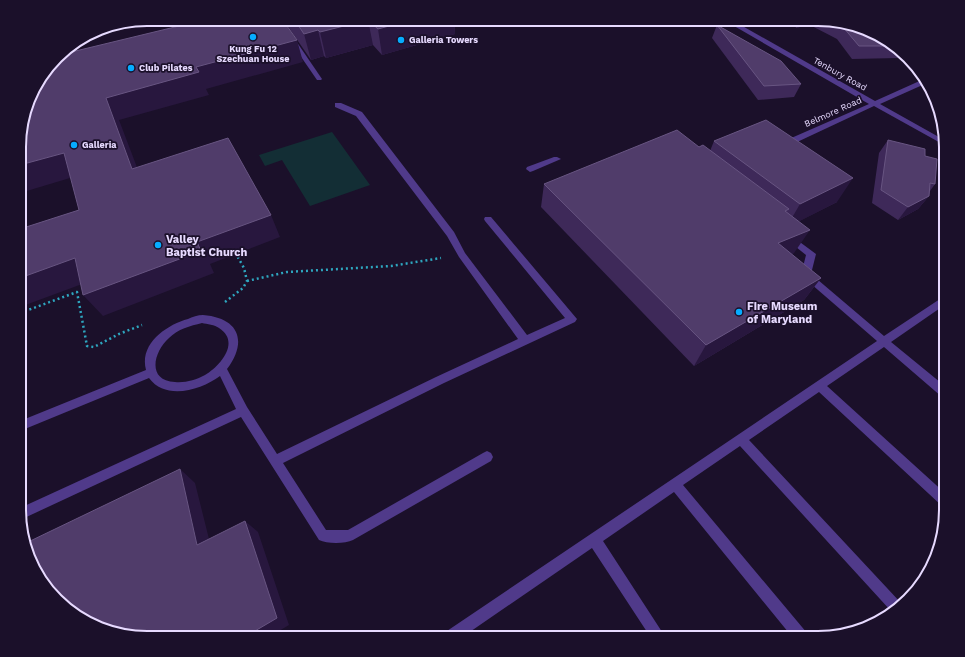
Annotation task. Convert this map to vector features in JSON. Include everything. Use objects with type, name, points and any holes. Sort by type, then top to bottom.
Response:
[{"type":"street","points":[[283,26],[319,79]]},
{"type":"street","name":"Tenbury Road","points":[[737,26],[939,140]]},
{"type":"street","name":"Belmore Road","points":[[792,141],[921,83]]},
{"type":"street","points":[[338,105],[359,114],[451,234],[462,255],[525,341]]},
{"type":"street","points":[[530,169],[557,159]]},
{"type":"street","points":[[275,461],[572,319],[488,219]]},
{"type":"street","points":[[779,230],[811,254],[806,275],[939,388]]},
{"type":"street","points":[[459,631],[939,304]]},
{"type":"street","points":[[202,319],[214,320],[224,324],[231,330],[234,339],[234,349],[230,359],[222,370],[210,378],[197,384],[182,387],[168,386],[158,381],[151,373],[149,364],[151,353],[157,343],[166,334],[178,326],[202,319]]},
{"type":"street","points":[[222,370],[243,411],[323,536],[349,536],[487,457]]},
{"type":"street","points":[[26,424],[151,373]]},
{"type":"street","points":[[819,385],[939,496]]},
{"type":"street","points":[[26,511],[243,411]]},
{"type":"street","points":[[741,439],[894,604]]},
{"type":"street","points":[[675,484],[796,631]]},
{"type":"street","points":[[594,539],[655,631]]},
{"type":"path","points":[[224,303],[243,288],[247,281],[244,268],[236,254]]},
{"type":"path","points":[[247,281],[287,272],[391,266],[462,255]]},
{"type":"path","points":[[26,311],[77,292],[87,346],[94,347],[119,334],[148,322]]},
{"type":"green space","points":[[332,132],[370,185],[310,206],[282,160],[265,166],[259,155]]},
{"type":"building","points":[[179,26],[287,26],[297,40],[196,67],[199,72],[106,98],[132,169],[228,138],[271,215],[197,242],[201,251],[83,295],[75,258],[26,276],[26,227],[79,210],[64,153],[26,163],[27,131],[32,108],[46,80],[56,67],[73,52]]},
{"type":"building","points":[[299,26],[344,26],[320,32],[318,30],[304,34]]},
{"type":"building","points":[[375,26],[389,26],[378,29]]},
{"type":"building","points":[[718,26],[781,61],[801,84],[764,86]]},
{"type":"building","points":[[844,29],[872,38],[885,46],[859,46]]},
{"type":"building","points":[[766,120],[853,178],[800,204],[714,141]]},
{"type":"building","points":[[677,130],[699,147],[703,145],[789,209],[785,211],[810,230],[778,243],[821,278],[706,345],[544,184]]},
{"type":"building","points":[[888,140],[925,149],[925,156],[937,159],[935,184],[930,183],[929,196],[908,207],[881,190]]},
{"type":"building","points":[[180,469],[197,545],[245,521],[277,618],[255,631],[139,631],[116,627],[86,615],[61,596],[38,564],[30,541]]},
{"type":"place","name":"Kung Fu 12 Szechuan House","points":[[253,37]]},
{"type":"place","name":"Galleria Towers","points":[[401,40]]},
{"type":"place","name":"Club Pilates","points":[[131,68]]},
{"type":"place","name":"Galleria","points":[[74,145]]},
{"type":"place","name":"Valley Baptist Church","points":[[158,245]]},
{"type":"place","name":"Fire Museum of Maryland","points":[[739,312]]}]
